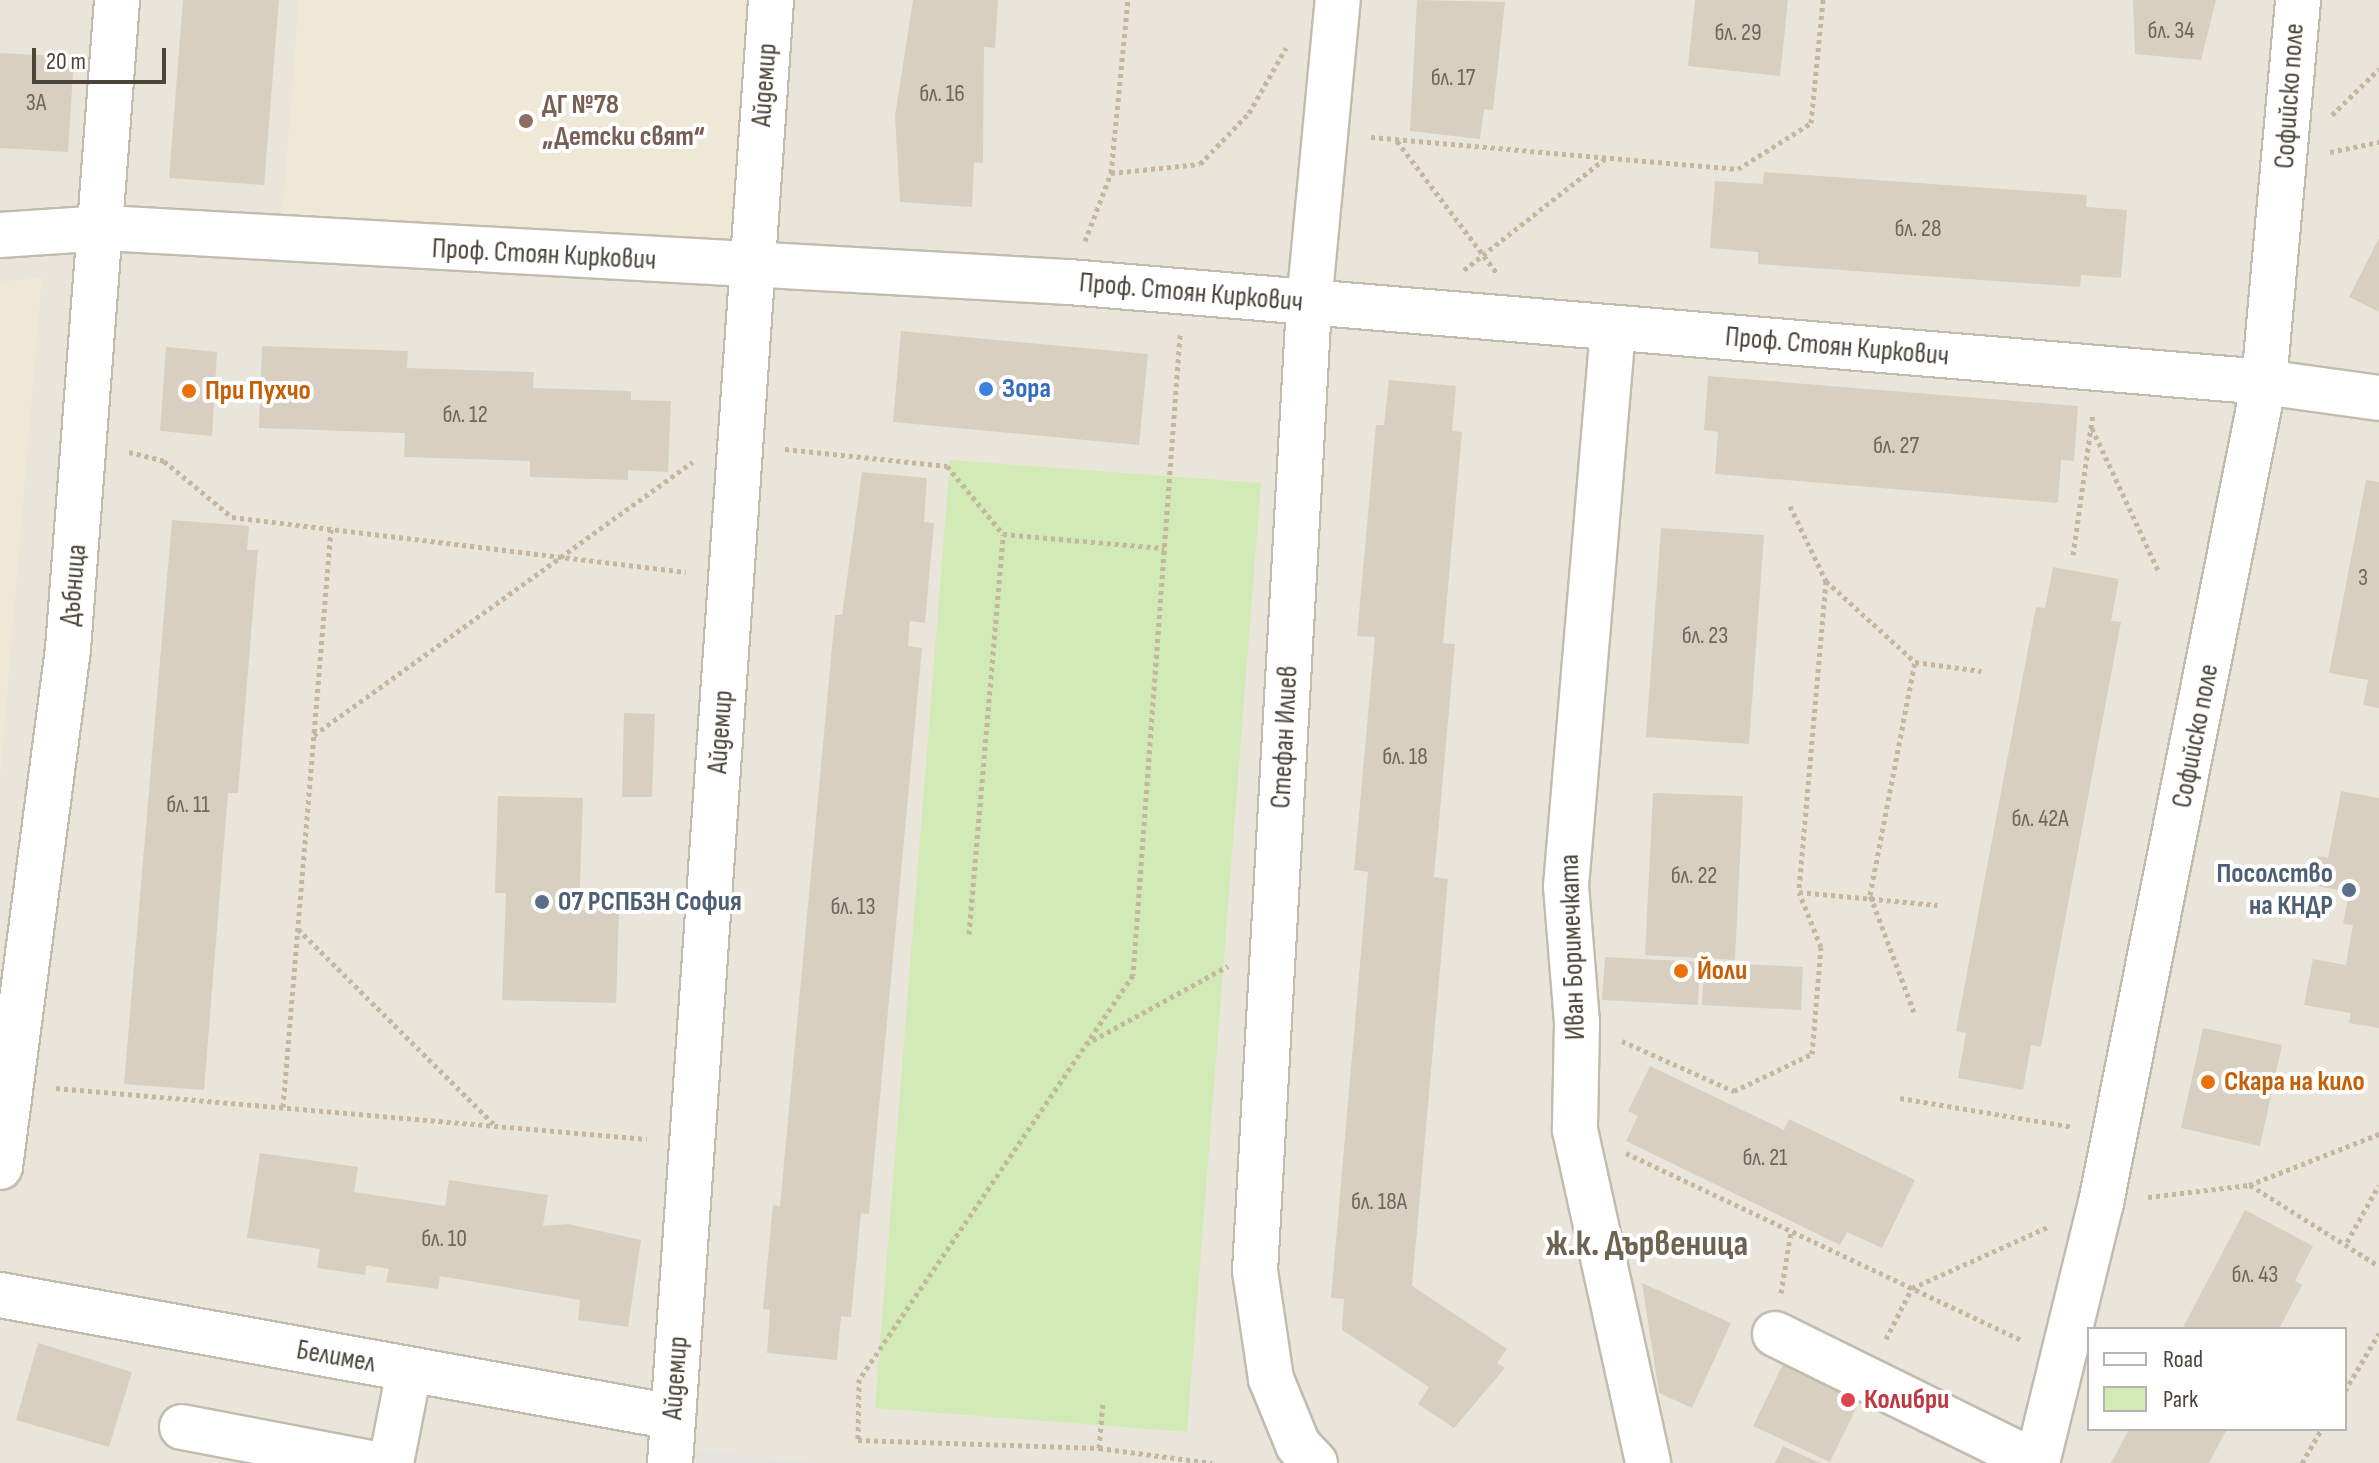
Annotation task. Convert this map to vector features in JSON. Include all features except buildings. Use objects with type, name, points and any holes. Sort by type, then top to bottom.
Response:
[{"type":"street","name":"Дъбница","points":[[0,1167],[68,649],[105,228],[117,0]]},
{"type":"street","name":"Айдемир","points":[[670,1463],[771,0]]},
{"type":"street","name":"Стефан Илиев","points":[[1315,1463],[1298,1445],[1271,1379],[1255,1271],[1309,304],[1338,0]]},
{"type":"street","name":"Софийско поле","points":[[2037,1463],[2101,1203],[2112,1134],[2264,382],[2298,0]]},
{"type":"street","name":"Проф. Стоян Киркович","points":[[0,235],[105,228],[1069,282],[1183,294],[2264,382],[2379,398]]},
{"type":"street","name":"Иван Боримечката","points":[[1613,329],[1566,886],[1577,1022],[1575,1130],[1648,1463]]},
{"type":"street","name":"Белимел","points":[[0,1295],[673,1417]]},
{"type":"street","points":[[1775,1334],[2037,1463]]},
{"type":"street","points":[[391,1463],[409,1371]]},
{"type":"street","points":[[182,1427],[370,1463]]},
{"type":"path","points":[[1069,282],[1111,173],[1128,0]]},
{"type":"path","points":[[1325,132],[1738,169],[1811,123],[1823,0]]},
{"type":"path","points":[[1111,173],[1200,164],[1249,113],[1289,43]]},
{"type":"path","points":[[1396,140],[1484,254],[1531,322]]},
{"type":"path","points":[[1412,313],[1608,157]]},
{"type":"path","points":[[1183,294],[1133,975],[859,1379],[858,1440],[1099,1448],[1212,1463]]},
{"type":"path","points":[[2073,555],[2099,368]]},
{"type":"path","points":[[314,735],[742,426],[788,451],[947,466],[1003,534],[969,934]]},
{"type":"path","points":[[2091,427],[2158,570]]},
{"type":"path","points":[[164,461],[232,517],[731,577]]},
{"type":"path","points":[[1790,506],[1826,581],[1915,662],[1981,671]]},
{"type":"path","points":[[283,1107],[331,529]]},
{"type":"path","points":[[1003,534],[1164,548]]},
{"type":"path","points":[[1577,1022],[1734,1091],[1812,1054],[1821,947],[1799,892],[1826,581]]},
{"type":"path","points":[[1914,1012],[1870,895],[1915,662]]},
{"type":"path","points":[[1799,892],[1870,895],[1937,905]]},
{"type":"path","points":[[298,929],[495,1125]]},
{"type":"path","points":[[1086,1045],[1274,941]]},
{"type":"path","points":[[11,1084],[692,1143]]},
{"type":"path","points":[[1900,1098],[2112,1134]]},
{"type":"path","points":[[1866,1379],[1912,1288],[2101,1203],[2249,1185],[2379,1134]]},
{"type":"path","points":[[1610,1146],[2063,1359]]},
{"type":"path","points":[[2249,1185],[2347,1242],[2379,1266]]},
{"type":"path","points":[[2347,1242],[2379,1185]]},
{"type":"path","points":[[1775,1334],[1791,1231]]},
{"type":"path","points":[[2347,1388],[2379,1333]]},
{"type":"path","points":[[1099,1448],[1103,1402]]},
{"type":"path","points":[[2302,1463],[2321,1431]]},
{"type":"shaded area","points":[[0,0],[2379,0],[2379,1463],[0,1463]]},
{"type":"shaded area","name":"ДГ №78 „Детски свят“","points":[[299,0],[771,0],[753,265],[280,242]]},
{"type":"shaded area","points":[[42,277],[0,781],[0,282]]},
{"type":"shaded area","points":[[691,1450],[818,1463],[689,1463]]},
{"type":"green space","points":[[950,460],[1261,483],[1187,1432],[875,1408]]},
{"type":"place","name":"ДГ №78 „Детски свят“","points":[[526,121]]},
{"type":"place","name":"Зора","points":[[986,389]]},
{"type":"place","name":"При Пухчо","points":[[189,391]]},
{"type":"place","name":"Посолство на КНДР","points":[[2349,890]]},
{"type":"place","name":"07 РСПБЗН София","points":[[542,902]]},
{"type":"place","name":"Йоли","points":[[1681,971]]},
{"type":"place","name":"Скара на кило","points":[[2208,1082]]},
{"type":"place","name":"Колибри","points":[[1848,1400]]},
{"type":"district","name":"ж.к. Дървеница","points":[[1647,1245]]}]
